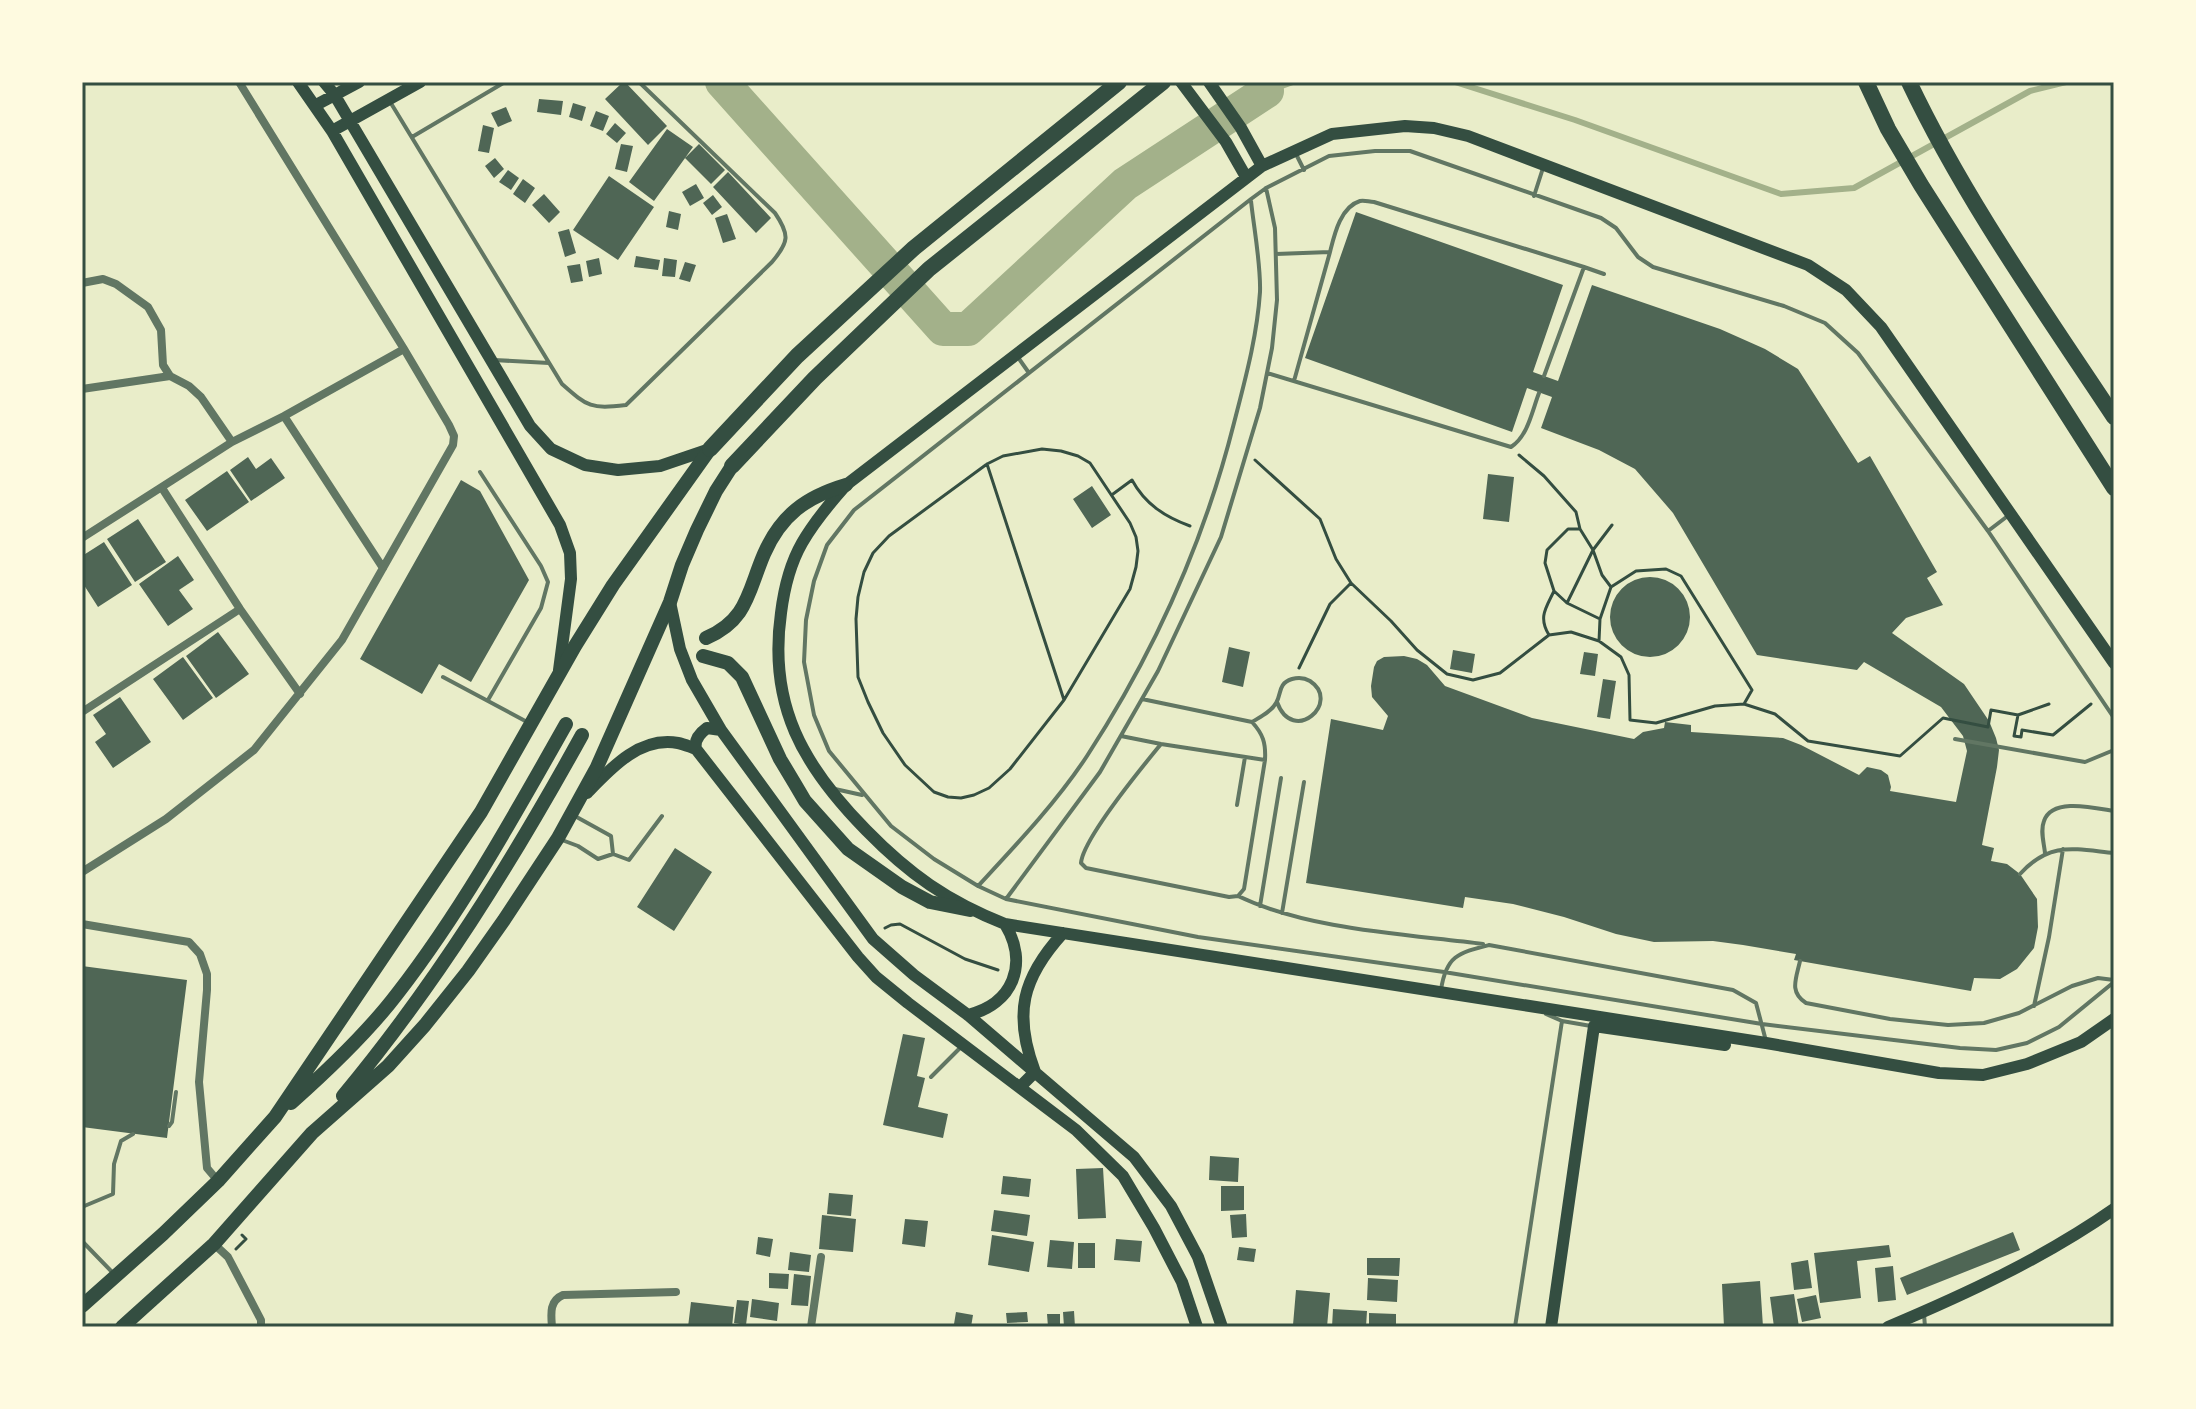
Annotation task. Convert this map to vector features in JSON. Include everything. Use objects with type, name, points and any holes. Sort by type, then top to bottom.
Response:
[{"type":"highway","points":[[710,449],[797,356],[914,248],[1119,82]]},
{"type":"highway","points":[[732,466],[815,378],[929,269],[1163,82]]},
{"type":"highway","points":[[1866,82],[1888,129],[1921,185],[2114,488]]},
{"type":"highway","points":[[1909,82],[1953,168],[2114,417]]},
{"type":"main road","points":[[298,82],[332,131],[560,525],[570,553],[571,579],[558,677]]},
{"type":"main road","points":[[324,82],[350,120],[530,426],[551,449],[585,465],[618,470],[660,466],[710,449]]},
{"type":"main road","points":[[316,105],[359,82]]},
{"type":"main road","points":[[332,131],[420,82]]},
{"type":"main road","points":[[1181,82],[1226,142],[1246,177]]},
{"type":"main road","points":[[1211,85],[1241,128],[1262,166]]},
{"type":"main road","points":[[2114,663],[1881,327],[1846,290],[1808,265],[1468,136],[1434,128],[1405,126],[1332,134],[1262,166],[846,485],[822,513],[802,544],[783,594],[778,636],[780,682],[788,716],[803,750],[827,788],[895,859],[920,880],[970,910],[1005,924],[1939,1073],[1983,1075],[2027,1064],[2081,1042],[2114,1019]]},
{"type":"main road","points":[[275,1117],[481,812],[613,585],[710,449]]},
{"type":"main road","points":[[312,1133],[388,1066],[425,1025],[468,971],[558,838],[597,767],[670,602],[704,513],[732,466]]},
{"type":"main road","points":[[706,638],[725,628],[740,613],[771,539],[793,511],[816,495],[846,485]]},
{"type":"main road","points":[[670,602],[680,649],[692,680],[721,730],[873,939],[914,975],[968,1015],[1134,1157],[1171,1206],[1198,1257],[1222,1327]]},
{"type":"main road","points":[[703,656],[728,663],[742,677],[795,784],[812,809],[848,849],[902,887],[930,902],[970,910]]},
{"type":"main road","points":[[82,1306],[218,1181],[275,1117],[323,1075],[396,995],[472,885],[566,724]]},
{"type":"main road","points":[[696,749],[701,732],[707,728],[721,730]]},
{"type":"main road","points":[[122,1327],[214,1244],[312,1133],[407,1015],[463,936],[522,843],[582,735]]},
{"type":"main road","points":[[581,799],[607,772],[637,749],[658,742],[678,743],[696,749],[876,977],[1076,1130],[1123,1176],[1182,1282],[1197,1327]]},
{"type":"main road","points":[[968,1015],[992,1006],[1002,997],[1015,974],[1016,948],[1005,924]]},
{"type":"main road","points":[[1035,1072],[1024,1037],[1025,1000],[1038,965],[1063,933]]},
{"type":"main road","points":[[1551,1327],[1594,1026],[1750,1048],[1766,1043]]},
{"type":"main road","points":[[1020,1087],[1035,1072]]},
{"type":"main road","points":[[1888,1327],[1988,1282],[2114,1209]]},
{"type":"street","points":[[82,872],[166,819],[254,750],[342,640],[453,445],[454,436],[449,425],[239,82]]},
{"type":"street","points":[[82,283],[103,279],[116,284],[148,307],[161,330],[163,365],[170,376],[201,397],[232,442]]},
{"type":"street","points":[[82,538],[232,442],[404,349]]},
{"type":"street","points":[[82,389],[170,376]]},
{"type":"street","points":[[284,416],[383,568]]},
{"type":"street","points":[[162,488],[240,609],[300,694]]},
{"type":"street","points":[[82,712],[240,609]]},
{"type":"street","points":[[82,924],[189,942],[200,954],[207,974],[207,990],[199,1082],[207,1168],[218,1181]]},
{"type":"street","points":[[214,1244],[228,1257],[261,1320],[261,1327]]},
{"type":"street","points":[[811,1327],[821,1257]]},
{"type":"street","points":[[552,1327],[552,1304],[563,1295],[676,1292]]},
{"type":"lane","points":[[412,137],[505,82]]},
{"type":"lane","points":[[388,99],[562,384],[584,403],[601,407],[626,405],[772,262],[787,238],[775,213],[639,82]]},
{"type":"lane","points":[[1295,151],[1304,170]]},
{"type":"lane","points":[[2114,718],[1988,531],[1858,353],[1825,323],[1784,306],[1653,267],[1638,257],[1616,228],[1601,218],[1410,151],[1329,156],[1251,199],[854,510],[827,545],[814,581],[806,620],[804,662],[814,715],[829,751],[891,826],[934,859],[1006,899],[1198,937],[1444,972],[1762,1024],[1922,1045],[1996,1050],[2027,1043],[2059,1027],[2114,981]]},
{"type":"lane","points":[[1534,196],[1544,165]]},
{"type":"lane","points":[[1006,899],[1100,772],[1158,671],[1221,537],[1260,408],[1272,348],[1277,300],[1276,254],[1275,228],[1266,188]]},
{"type":"lane","points":[[978,886],[1032,827],[1086,758],[1143,662],[1201,531],[1227,453],[1253,351],[1260,289],[1251,199]]},
{"type":"lane","points":[[1294,381],[1341,221],[1349,209],[1360,201],[1374,202],[1604,274]]},
{"type":"lane","points":[[1276,254],[1330,252]]},
{"type":"lane","points":[[1544,376],[1584,267]]},
{"type":"lane","points":[[1016,354],[1029,373]]},
{"type":"lane","points":[[492,360],[549,363]]},
{"type":"lane","points":[[1267,373],[1511,447],[1526,429],[1539,393]]},
{"type":"lane","points":[[480,472],[541,566],[548,582],[541,608],[488,700]]},
{"type":"lane","points":[[1988,531],[2011,513]]},
{"type":"lane","points":[[443,677],[531,724]]},
{"type":"lane","points":[[1294,678],[1304,678],[1314,683],[1321,702],[1317,712],[1309,719],[1299,721],[1289,719],[1281,712],[1277,702],[1284,683],[1294,678]]},
{"type":"lane","points":[[1142,699],[1252,722],[1261,732],[1266,745],[1265,760],[1244,889],[1238,896]]},
{"type":"lane","points":[[1252,722],[1277,702]]},
{"type":"lane","points":[[1121,736],[1265,760]]},
{"type":"lane","points":[[1955,739],[2085,762],[2114,750]]},
{"type":"lane","points":[[1161,744],[1105,817],[1082,855],[1081,863],[1086,868],[1229,897],[1238,896],[1260,907],[1353,928],[1489,945],[1733,990],[1756,1003],[1766,1043]]},
{"type":"lane","points":[[1237,805],[1245,757]]},
{"type":"lane","points":[[1260,907],[1281,778]]},
{"type":"lane","points":[[1282,913],[1304,782]]},
{"type":"lane","points":[[827,788],[864,795]]},
{"type":"lane","points":[[2045,853],[2044,818],[2055,808],[2071,806],[2114,811]]},
{"type":"lane","points":[[572,815],[611,836],[613,854]]},
{"type":"lane","points":[[558,838],[598,859],[613,854],[629,860],[662,816]]},
{"type":"lane","points":[[2034,1006],[2063,849]]},
{"type":"lane","points":[[2020,874],[2045,853],[2063,849],[2114,853]]},
{"type":"lane","points":[[1441,992],[1444,972],[1456,955],[1489,945]]},
{"type":"lane","points":[[1800,961],[1795,990],[1798,998],[1806,1003],[1890,1019],[1948,1025],[1984,1023],[2019,1013],[2072,986],[2098,978],[2114,981]]},
{"type":"lane","points":[[1526,1006],[1562,1021],[1594,1026]]},
{"type":"lane","points":[[1515,1327],[1562,1021]]},
{"type":"lane","points":[[931,1077],[963,1045]]},
{"type":"lane","points":[[169,1126],[176,1092]]},
{"type":"lane","points":[[82,1207],[113,1194],[114,1164],[121,1141],[133,1134]]},
{"type":"lane","points":[[82,1241],[117,1276]]},
{"type":"lane","points":[[1924,1312],[1925,1327]]},
{"type":"path","points":[[1511,447],[1544,476],[1576,512],[1580,529],[1611,587]]},
{"type":"path","points":[[1042,449],[1078,456],[1090,463],[1111,495],[1136,537],[1136,567],[1130,589],[1064,700],[1010,769],[989,788],[961,798],[934,792],[905,765],[883,733],[858,677],[858,597],[873,553],[889,536],[987,464],[1022,451],[1042,449]]},
{"type":"path","points":[[1247,452],[1320,519],[1336,559],[1351,583],[1417,650],[1447,674],[1473,680],[1500,673],[1549,635],[1571,632],[1599,641],[1621,657],[1629,675],[1630,720],[1656,723],[1715,706],[1744,704],[1775,714],[1808,741],[1900,756],[1943,718],[1988,727],[1991,710],[2018,715],[2049,704]]},
{"type":"path","points":[[987,464],[1064,700]]},
{"type":"path","points":[[1111,495],[1132,480],[1138,491],[1158,511],[1201,531]]},
{"type":"path","points":[[1567,603],[1593,550],[1612,525]]},
{"type":"path","points":[[1580,529],[1568,529],[1547,550],[1545,563],[1554,591],[1567,603],[1600,619]]},
{"type":"path","points":[[1599,641],[1600,619],[1611,587],[1636,571],[1666,569],[1681,576],[1752,690],[1744,704]]},
{"type":"path","points":[[1294,678],[1330,604],[1351,583]]},
{"type":"path","points":[[1549,635],[1543,625],[1543,616],[1554,591]]},
{"type":"path","points":[[2018,715],[2014,736],[2021,737],[2022,730],[2053,735],[2100,697]]},
{"type":"path","points":[[873,939],[882,930],[900,924],[965,959],[1015,974]]},
{"type":"path","points":[[233,1252],[246,1239]]},
{"type":"building","points":[[623,82],[667,126],[648,145],[605,99]]},
{"type":"building","points":[[539,99],[563,101],[561,115],[537,112]]},
{"type":"building","points":[[573,103],[586,107],[582,121],[569,117]]},
{"type":"building","points":[[506,107],[512,121],[498,127],[491,113]]},
{"type":"building","points":[[596,111],[609,116],[603,131],[590,126]]},
{"type":"building","points":[[615,123],[626,133],[617,143],[606,134]]},
{"type":"building","points":[[483,125],[494,128],[489,153],[478,151]]},
{"type":"building","points":[[667,129],[693,147],[654,201],[629,182]]},
{"type":"building","points":[[621,144],[633,146],[627,172],[615,169]]},
{"type":"building","points":[[699,144],[725,170],[711,184],[685,158]]},
{"type":"building","points":[[495,158],[504,169],[494,178],[485,166]]},
{"type":"building","points":[[508,170],[519,178],[511,190],[499,182]]},
{"type":"building","points":[[728,172],[771,218],[756,233],[713,187]]},
{"type":"building","points":[[609,176],[654,207],[618,260],[573,230]]},
{"type":"building","points":[[523,179],[535,188],[525,203],[513,194]]},
{"type":"building","points":[[696,184],[704,198],[690,206],[682,192]]},
{"type":"building","points":[[544,194],[560,212],[549,223],[532,205]]},
{"type":"building","points":[[713,195],[722,207],[712,215],[703,203]]},
{"type":"building","points":[[669,211],[681,214],[678,230],[666,227]]},
{"type":"building","points":[[1356,212],[1563,285],[1533,372],[1558,381],[1592,285],[1720,329],[1765,349],[1798,369],[1858,463],[1870,456],[1937,572],[1927,578],[1943,605],[1906,618],[1892,633],[1964,684],[1989,721],[1996,738],[1999,750],[1997,767],[1982,845],[1994,848],[1991,861],[2007,864],[2020,874],[2037,899],[2038,927],[2034,948],[2017,969],[2000,979],[1974,978],[1971,991],[1794,960],[1796,954],[1743,945],[1713,941],[1654,942],[1513,904],[1465,897],[1463,908],[1306,883],[1331,719],[1383,730],[1388,716],[1372,697],[1371,686],[1374,667],[1384,657],[1417,659],[1427,665],[1445,686],[1532,718],[1634,739],[1643,732],[1664,728],[1665,722],[1691,725],[1691,732],[1783,738],[1859,775],[1867,767],[1881,770],[1888,775],[1890,791],[1956,802],[1967,751],[1963,736],[1941,707],[1864,662],[1857,670],[1757,655],[1673,513],[1635,469],[1599,450],[1541,428],[1552,397],[1527,388],[1512,432],[1305,358]]},
{"type":"building","points":[[727,214],[736,239],[723,243],[715,218]]},
{"type":"building","points":[[569,229],[576,253],[565,257],[558,232]]},
{"type":"building","points":[[636,256],[660,260],[658,270],[634,267]]},
{"type":"building","points":[[599,258],[602,274],[589,277],[586,261]]},
{"type":"building","points":[[664,258],[677,260],[675,277],[662,276]]},
{"type":"building","points":[[685,262],[696,265],[690,282],[679,279]]},
{"type":"building","points":[[580,264],[583,281],[571,283],[567,266]]},
{"type":"building","points":[[248,457],[256,469],[271,458],[285,478],[251,501],[230,470]]},
{"type":"building","points":[[227,471],[249,502],[207,531],[185,500]]},
{"type":"building","points":[[1488,474],[1514,477],[1509,522],[1483,519]]},
{"type":"building","points":[[461,480],[480,491],[529,580],[471,682],[439,664],[422,694],[360,659]]},
{"type":"building","points":[[1092,486],[1111,515],[1092,528],[1073,499]]},
{"type":"building","points":[[138,519],[166,562],[135,582],[107,539]]},
{"type":"building","points":[[104,542],[132,585],[98,607],[82,582],[82,556]]},
{"type":"building","points":[[178,556],[194,580],[179,590],[193,609],[168,626],[139,584]]},
{"type":"building","points":[[1650,577],[1665,580],[1678,589],[1687,602],[1690,617],[1687,632],[1678,645],[1665,654],[1650,657],[1635,654],[1622,645],[1613,632],[1610,617],[1613,602],[1622,589],[1635,580]]},
{"type":"building","points":[[218,632],[249,674],[216,698],[186,656]]},
{"type":"building","points":[[1229,647],[1250,652],[1243,687],[1222,682]]},
{"type":"building","points":[[1453,650],[1475,654],[1472,673],[1450,669]]},
{"type":"building","points":[[1584,652],[1598,654],[1595,676],[1580,674]]},
{"type":"building","points":[[183,657],[213,698],[183,720],[153,679]]},
{"type":"building","points":[[1603,679],[1616,681],[1610,719],[1597,717]]},
{"type":"building","points":[[120,697],[151,742],[113,768],[95,742],[106,734],[93,715]]},
{"type":"building","points":[[675,848],[712,872],[674,931],[637,907]]},
{"type":"building","points":[[82,966],[187,980],[167,1138],[82,1127]]},
{"type":"building","points":[[903,1034],[925,1038],[917,1076],[925,1078],[918,1107],[948,1114],[943,1138],[883,1125]]},
{"type":"building","points":[[1210,1156],[1239,1158],[1238,1182],[1209,1180]]},
{"type":"building","points":[[1103,1168],[1106,1218],[1078,1219],[1076,1169]]},
{"type":"building","points":[[1003,1176],[1031,1179],[1029,1197],[1001,1194]]},
{"type":"building","points":[[1221,1186],[1244,1186],[1244,1210],[1221,1211]]},
{"type":"building","points":[[829,1193],[853,1195],[851,1216],[827,1214]]},
{"type":"building","points":[[994,1210],[1030,1215],[1027,1236],[991,1231]]},
{"type":"building","points":[[1246,1214],[1247,1237],[1232,1238],[1230,1215]]},
{"type":"building","points":[[822,1215],[856,1219],[853,1252],[819,1249]]},
{"type":"building","points":[[905,1219],[928,1221],[925,1247],[902,1244]]},
{"type":"building","points":[[2013,1232],[2020,1250],[1907,1295],[1900,1278]]},
{"type":"building","points":[[992,1235],[1034,1242],[1029,1272],[988,1265]]},
{"type":"building","points":[[758,1237],[773,1239],[770,1257],[756,1254]]},
{"type":"building","points":[[1116,1239],[1142,1241],[1140,1262],[1114,1260]]},
{"type":"building","points":[[1050,1240],[1074,1242],[1072,1269],[1047,1267]]},
{"type":"building","points":[[1078,1243],[1095,1243],[1095,1268],[1078,1268]]},
{"type":"building","points":[[1889,1245],[1891,1257],[1857,1261],[1861,1298],[1820,1303],[1814,1253]]},
{"type":"building","points":[[1239,1247],[1256,1249],[1254,1262],[1237,1260]]},
{"type":"building","points":[[790,1252],[811,1255],[809,1272],[788,1270]]},
{"type":"building","points":[[1367,1258],[1400,1258],[1399,1276],[1367,1275]]},
{"type":"building","points":[[1808,1260],[1812,1288],[1794,1290],[1791,1263]]},
{"type":"building","points":[[1893,1266],[1896,1300],[1878,1302],[1875,1268]]},
{"type":"building","points":[[769,1273],[789,1274],[788,1289],[769,1288]]},
{"type":"building","points":[[794,1274],[811,1276],[808,1306],[791,1305]]},
{"type":"building","points":[[1368,1278],[1398,1280],[1397,1302],[1367,1300]]},
{"type":"building","points":[[1760,1281],[1763,1327],[1724,1327],[1722,1284]]},
{"type":"building","points":[[1296,1290],[1330,1293],[1327,1327],[1293,1325]]},
{"type":"building","points":[[1794,1294],[1799,1327],[1774,1327],[1770,1297]]},
{"type":"building","points":[[1816,1295],[1821,1318],[1802,1322],[1797,1299]]},
{"type":"building","points":[[752,1299],[779,1303],[777,1321],[750,1317]]},
{"type":"building","points":[[737,1300],[749,1301],[746,1325],[734,1323]]},
{"type":"building","points":[[691,1302],[734,1307],[732,1327],[688,1327]]},
{"type":"building","points":[[1333,1309],[1367,1311],[1366,1327],[1332,1327]]},
{"type":"building","points":[[1074,1311],[1075,1327],[1064,1327],[1063,1312]]},
{"type":"building","points":[[956,1312],[973,1315],[971,1327],[954,1324]]},
{"type":"building","points":[[1027,1312],[1028,1322],[1007,1323],[1006,1313]]},
{"type":"building","points":[[1369,1313],[1396,1314],[1396,1327],[1369,1327]]},
{"type":"building","points":[[1047,1314],[1060,1314],[1060,1327],[1048,1327]]},
{"type":"waterway","points":[[722,82],[943,329],[968,329],[1125,184],[1267,91]]},
{"type":"waterway","points":[[1267,91],[1293,82]]},
{"type":"waterway","points":[[1455,82],[1575,120],[1781,194],[1854,188],[2030,91],[2066,82]]}]
